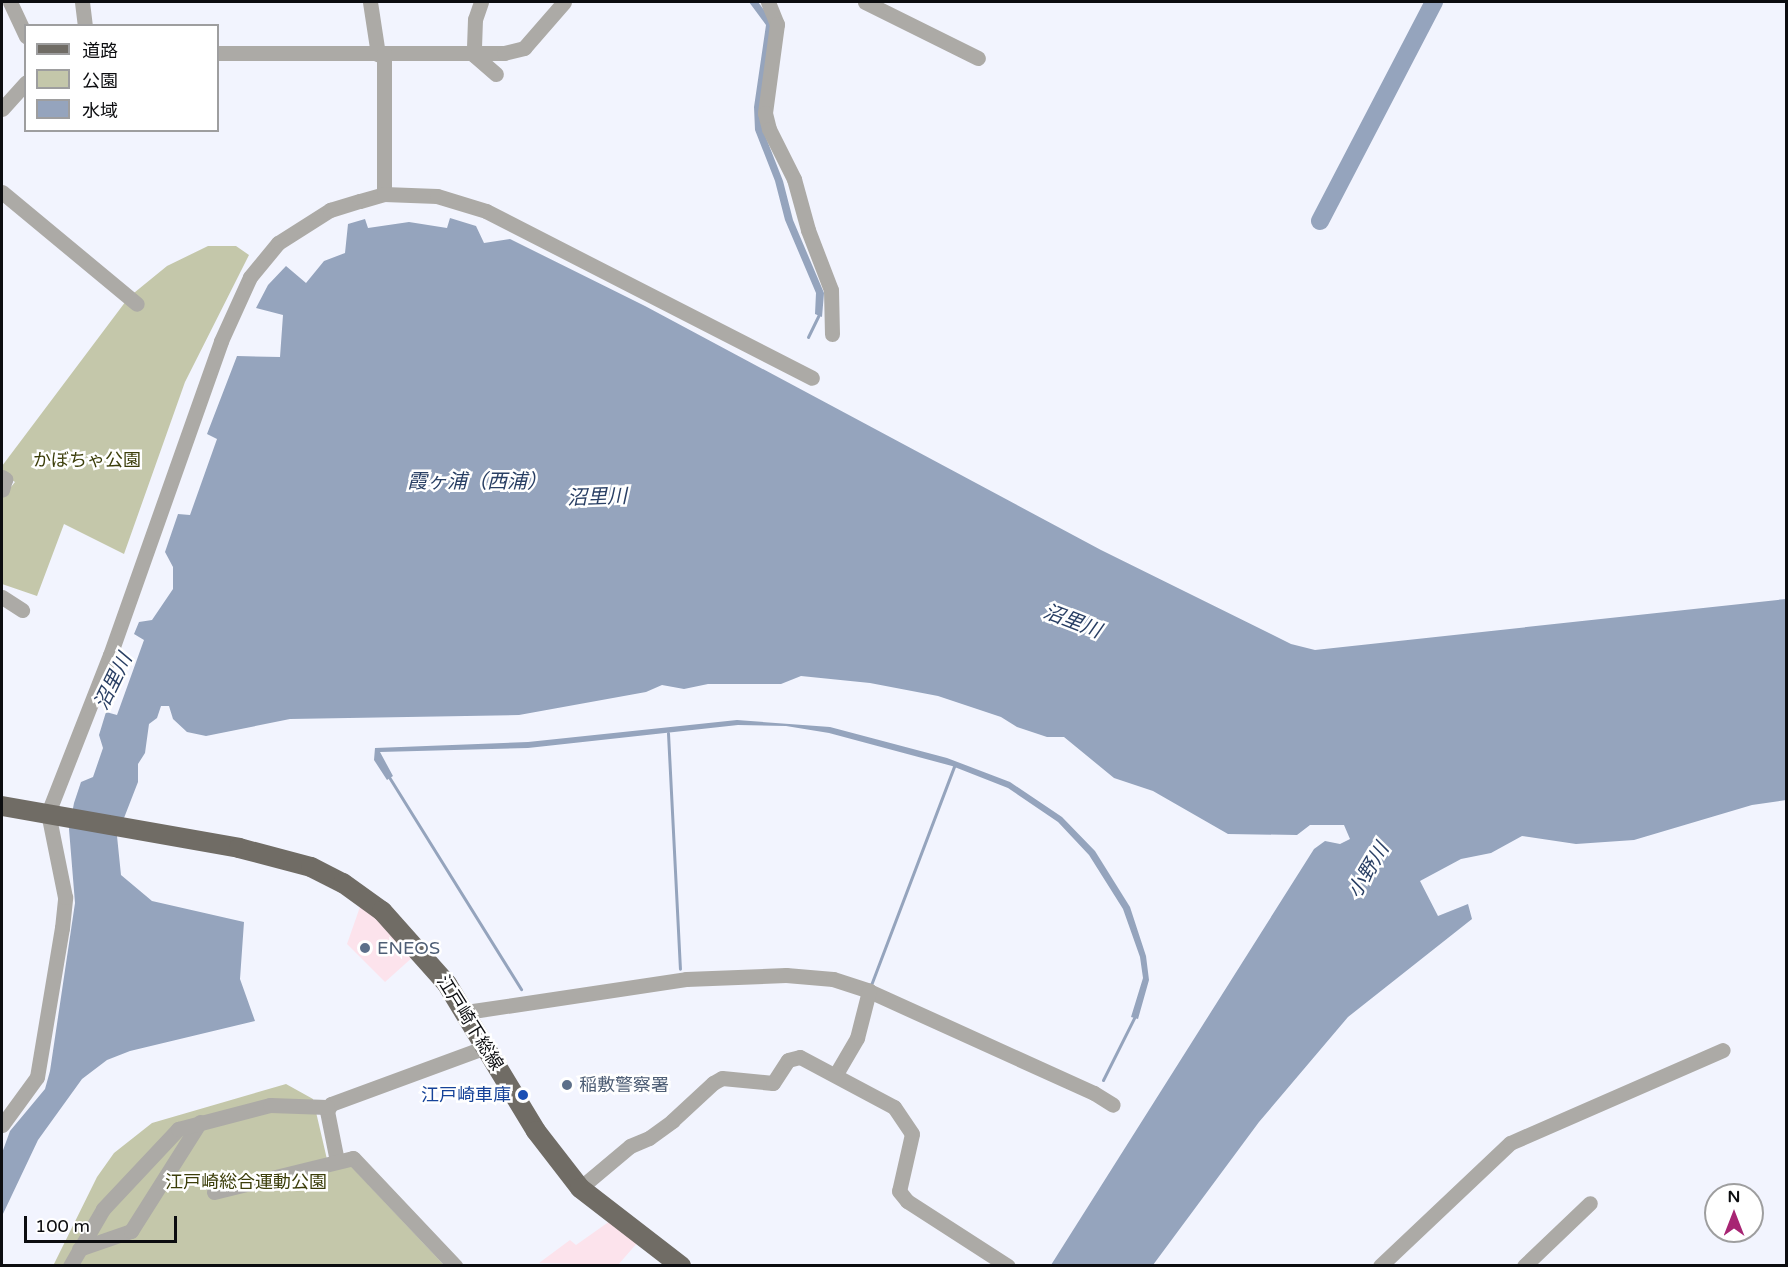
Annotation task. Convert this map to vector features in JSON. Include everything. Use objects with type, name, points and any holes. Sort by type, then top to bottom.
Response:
[{"type":"main road","name":"江戸崎下総線","points":[[2,806],[142,829],[249,850],[328,874],[369,901],[399,928],[432,965],[466,1012],[536,1131],[580,1188],[681,1266]]},
{"type":"street","points":[[10,2],[24,33]]},
{"type":"street","points":[[82,2],[85,24]]},
{"type":"street","points":[[370,2],[381,53],[384,194]]},
{"type":"street","points":[[474,55],[475,19],[481,2]]},
{"type":"street","points":[[219,53],[474,55],[524,48],[564,2]]},
{"type":"street","points":[[768,2],[777,24],[765,112],[769,129],[794,179],[808,230],[831,290],[832,334]]},
{"type":"street","points":[[865,2],[978,58]]},
{"type":"street","points":[[474,55],[496,74]]},
{"type":"street","points":[[2,109],[24,84]]},
{"type":"street","points":[[2,192],[137,304]]},
{"type":"street","points":[[2,1125],[37,1077],[62,928],[64,897],[52,814],[221,341],[250,277],[278,243],[330,210],[384,194],[437,196],[486,211],[812,378]]},
{"type":"street","points":[[2,477],[5,479],[2,490]]},
{"type":"street","points":[[2,597],[22,610]]},
{"type":"street","points":[[466,1012],[696,979],[815,976],[869,991],[1094,1093],[1113,1105]]},
{"type":"street","points":[[836,1074],[857,1038],[869,991]]},
{"type":"street","points":[[70,1266],[104,1209],[173,1133],[200,1122],[270,1105],[327,1107],[486,1047]]},
{"type":"street","points":[[1380,1266],[1510,1143],[1723,1050]]},
{"type":"street","points":[[580,1188],[630,1146],[650,1138],[672,1122],[722,1078],[773,1083],[788,1060],[800,1057],[836,1074],[894,1107],[912,1134],[899,1191],[907,1201],[1008,1266]]},
{"type":"street","points":[[327,1107],[337,1161]]},
{"type":"street","points":[[79,1250],[131,1230],[200,1122]]},
{"type":"street","points":[[214,1192],[350,1158],[359,1162],[455,1266]]},
{"type":"street","points":[[1524,1266],[1590,1203]]},
{"type":"shaded area","points":[[361,904],[414,956],[385,982],[347,944]]},
{"type":"shaded area","points":[[610,1221],[638,1242],[618,1265],[539,1263],[570,1240],[576,1245]]},
{"type":"green space","name":"かぼちゃ公園","points":[[208,246],[236,246],[249,255],[185,382],[124,554],[64,524],[37,596],[2,584],[2,498],[15,482],[2,474],[2,466],[129,297],[167,266]]},
{"type":"green space","name":"江戸崎総合運動公園","points":[[286,1084],[313,1099],[329,1168],[348,1163],[444,1265],[53,1266],[97,1177],[114,1153],[152,1123]]},
{"type":"water","points":[[749,2],[758,2],[773,22],[763,130],[783,181],[793,220],[824,293],[822,317],[815,314],[816,293],[785,220],[775,181],[755,130],[754,107],[766,25]]},
{"type":"water","name":"霞ヶ浦（西浦）","points":[[450,218],[476,226],[484,243],[510,239],[645,306],[1101,550],[1291,644],[1315,650],[1786,599],[1786,800],[1752,805],[1634,840],[1576,844],[1522,836],[1491,853],[1461,859],[1420,881],[1438,916],[1468,904],[1472,919],[1348,1017],[1259,1122],[1153,1265],[1051,1265],[1314,849],[1325,841],[1340,844],[1350,839],[1344,825],[1310,825],[1297,835],[1228,834],[1153,791],[1114,778],[1064,737],[1047,737],[1017,727],[1001,717],[938,696],[870,683],[801,676],[781,684],[708,684],[684,689],[662,685],[646,692],[519,715],[290,719],[206,736],[187,732],[173,719],[169,706],[161,706],[157,718],[149,724],[145,753],[138,764],[138,782],[117,836],[121,875],[152,901],[244,922],[240,979],[255,1021],[130,1051],[107,1060],[82,1079],[38,1140],[2,1216],[2,1153],[10,1131],[45,1089],[50,1071],[75,903],[69,829],[74,803],[81,782],[93,777],[103,748],[99,735],[106,712],[117,715],[144,640],[134,634],[139,622],[152,620],[173,589],[173,567],[165,552],[178,514],[190,515],[217,439],[207,434],[237,356],[280,357],[283,315],[256,308],[268,285],[286,266],[306,283],[324,261],[345,253],[348,224],[365,219],[368,228],[409,222],[447,228]]},
{"type":"water","points":[[737,720],[830,727],[947,758],[1010,782],[1062,817],[1095,851],[1130,907],[1146,956],[1149,980],[1138,1019],[1131,1017],[1143,978],[1140,957],[1123,909],[1089,855],[1058,822],[1008,788],[952,766],[829,733],[786,726],[738,725],[528,748],[380,752],[393,776],[387,780],[374,760],[375,748],[528,742]]},
{"type":"waterway","points":[[1320,221],[1434,2]]},
{"type":"waterway","points":[[808,337],[819,314]]},
{"type":"waterway","points":[[668,733],[680,969]]},
{"type":"waterway","points":[[871,985],[955,764]]},
{"type":"waterway","points":[[389,777],[521,989]]},
{"type":"waterway","points":[[1103,1080],[1135,1016]]},
{"type":"place","name":"ENEOS","points":[[365,948]]},
{"type":"place","name":"稲敷警察署","points":[[567,1085]]},
{"type":"place","name":"江戸崎車庫","points":[[523,1095]]},
{"type":"water label","name":"沼里川","points":[[597,498]]},
{"type":"water label","name":"沼里川","points":[[1072,622]]},
{"type":"water label","name":"沼里川","points":[[114,682]]},
{"type":"water label","name":"小野川","points":[[1369,871]]}]
